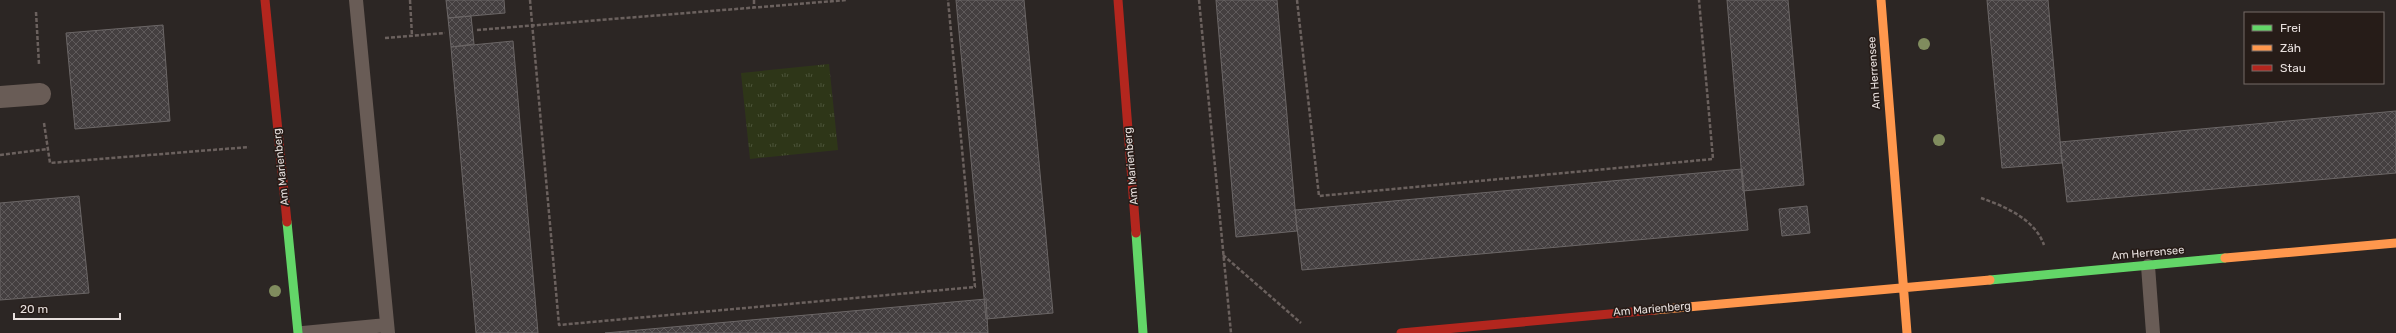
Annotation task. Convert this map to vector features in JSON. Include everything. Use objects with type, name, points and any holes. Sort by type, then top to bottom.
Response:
[{"type":"street","name":"Am Marienberg","points":[[265,0],[298,333]]},
{"type":"street","name":"Am Marienberg","points":[[1118,0],[1144,333]]},
{"type":"street","name":"Am Herrensee","points":[[1881,0],[1907,333]]},
{"type":"street","points":[[0,97],[40,94]]},
{"type":"street","name":"Am Herrensee","points":[[1903,287],[2396,243]]},
{"type":"street","name":"Am Marienberg","points":[[1401,333],[1903,287]]},
{"type":"lane","points":[[303,333],[388,329],[356,0]]},
{"type":"lane","points":[[2148,266],[2153,333]]},
{"type":"path","points":[[410,0],[412,36]]},
{"type":"path","points":[[530,0],[559,325],[975,287],[948,0]]},
{"type":"path","points":[[754,0],[754,8]]},
{"type":"path","points":[[477,30],[847,0]]},
{"type":"path","points":[[1199,0],[1231,333]]},
{"type":"path","points":[[1297,0],[1318,196],[1713,159],[1699,0]]},
{"type":"path","points":[[36,12],[40,94],[50,163],[241,148],[278,143]]},
{"type":"path","points":[[360,40],[445,33]]},
{"type":"path","points":[[0,155],[48,149]]},
{"type":"path","points":[[1981,198],[2009,208],[2030,225],[2043,242],[2046,249]]},
{"type":"path","points":[[1223,255],[1301,323]]},
{"type":"green space","points":[[829,64],[838,150],[750,159],[741,73]]},
{"type":"building","points":[[446,0],[504,0],[505,13],[448,18]]},
{"type":"building","points":[[956,0],[1024,0],[1053,313],[986,319]]},
{"type":"building","points":[[1216,0],[1277,0],[1297,231],[1236,237]]},
{"type":"building","points":[[1727,0],[1788,0],[1804,185],[1743,191]]},
{"type":"building","points":[[1987,0],[2048,0],[2062,163],[2002,168]]},
{"type":"building","points":[[471,16],[474,44],[451,47],[448,18]]},
{"type":"building","points":[[163,25],[170,121],[75,129],[66,33]]},
{"type":"building","points":[[513,41],[538,333],[476,333],[451,47]]},
{"type":"building","points":[[2396,111],[2396,173],[2067,202],[2060,142]]},
{"type":"building","points":[[1742,169],[1748,230],[1302,270],[1295,210]]},
{"type":"building","points":[[79,196],[89,293],[0,300],[0,203]]},
{"type":"building","points":[[1807,206],[1810,233],[1782,236],[1779,209]]},
{"type":"building","points":[[986,299],[988,333],[605,333]]},
{"type":"traffic: fast","points":[[287,222],[298,333]]},
{"type":"traffic: fast","points":[[1136,233],[1143,333]]},
{"type":"traffic: fast","points":[[1990,280],[2225,258]]},
{"type":"traffic: slow","points":[[1881,0],[1907,333]]},
{"type":"traffic: slow","points":[[2225,258],[2396,243]]},
{"type":"traffic: slow","points":[[1654,310],[1990,280]]},
{"type":"traffic: jam","points":[[265,0],[287,222]]},
{"type":"traffic: jam","points":[[1118,0],[1136,233]]},
{"type":"traffic: jam","points":[[1401,333],[1654,310]]}]
